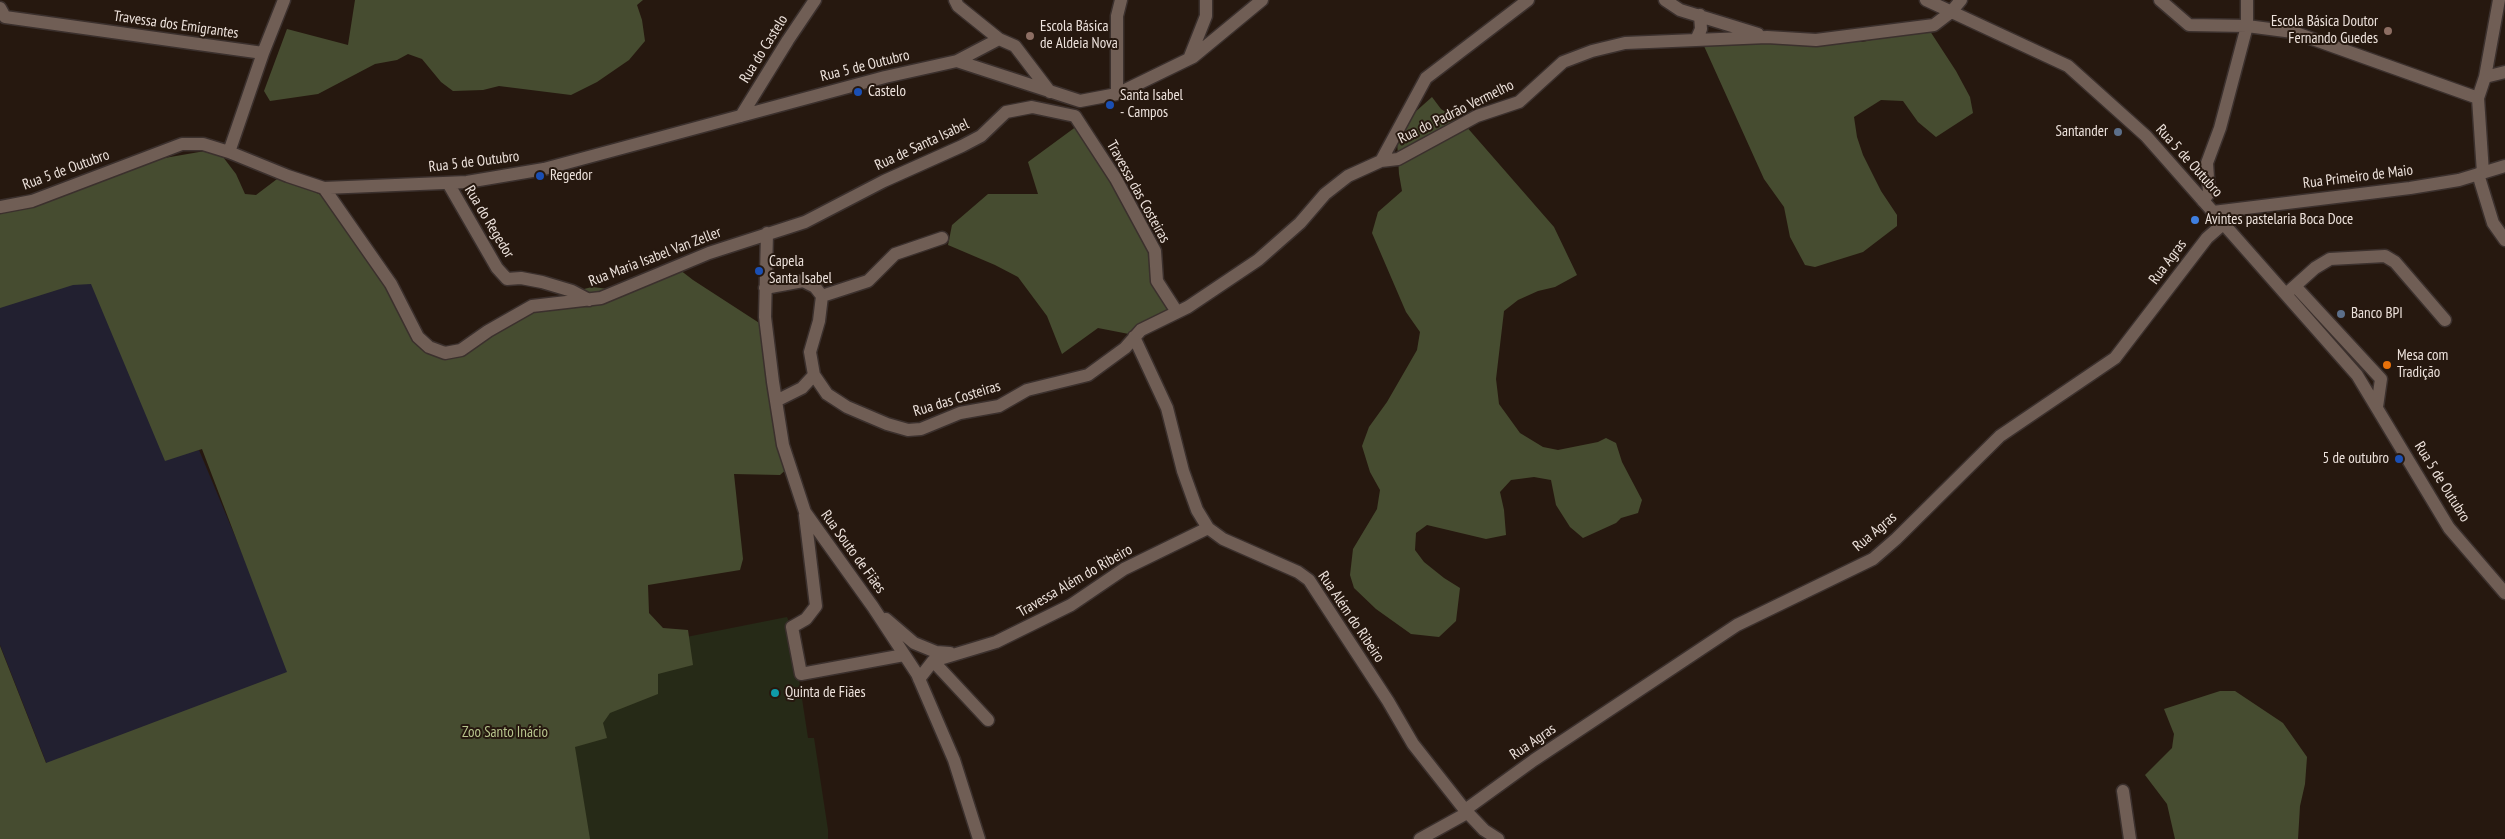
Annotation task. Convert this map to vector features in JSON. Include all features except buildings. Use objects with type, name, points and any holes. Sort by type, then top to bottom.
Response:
[{"type":"street","points":[[229,152],[284,0]]},
{"type":"street","name":"Rua do Castelo","points":[[741,116],[815,0]]},
{"type":"street","points":[[954,0],[958,6],[1000,39],[1015,46],[1050,92]]},
{"type":"street","points":[[1117,94],[1117,16],[1121,0]]},
{"type":"street","points":[[1189,59],[1206,16],[1206,0]]},
{"type":"street","name":"Rua 5 de Outubro","points":[[957,61],[1008,76],[1080,101],[1117,94],[1189,59],[1262,0]]},
{"type":"street","points":[[1381,161],[1426,78],[1528,0]]},
{"type":"street","points":[[1664,0],[1680,10],[1767,38]]},
{"type":"street","name":"Rua 5 de Outubro","points":[[1926,0],[2068,66],[2146,136],[2223,224],[2381,379],[2376,407]]},
{"type":"street","name":"Rua do Padrão Vermelho","points":[[1134,337],[1152,323],[1188,308],[1258,260],[1300,223],[1325,194],[1348,176],[1381,161],[1398,159],[1477,116],[1519,102],[1563,62],[1592,51],[1625,43],[1767,38],[1816,40],[1934,25],[1951,12],[1961,0]]},
{"type":"street","points":[[2160,0],[2189,25],[2247,26],[2293,32],[2478,98]]},
{"type":"street","points":[[2203,201],[2209,193],[2207,163],[2220,128],[2247,26],[2247,0]]},
{"type":"street","points":[[2499,0],[2485,77],[2478,98],[2480,173],[2493,223],[2505,240]]},
{"type":"street","name":"Travessa dos Emigrantes","points":[[0,8],[5,17],[263,54]]},
{"type":"street","points":[[1696,40],[1701,29],[1700,15]]},
{"type":"street","name":"Rua 5 de Outubro","points":[[0,207],[32,201],[182,144],[203,144],[229,152],[288,176],[324,188],[448,183],[544,169],[885,77],[957,61],[1000,39]]},
{"type":"street","points":[[2485,77],[2505,72]]},
{"type":"street","points":[[1076,116],[1080,101]]},
{"type":"street","name":"Rua de Santa Isabel","points":[[766,234],[805,222],[884,181],[962,146],[981,136],[1006,112],[1032,107],[1076,116]]},
{"type":"street","name":"Travessa das Costeiras","points":[[1076,116],[1116,179],[1155,250],[1157,281],[1177,312]]},
{"type":"street","name":"Rua Primeiro de Maio","points":[[2213,212],[2410,188],[2459,180],[2505,166]]},
{"type":"street","name":"Rua do Regedor","points":[[448,183],[497,268],[507,279],[522,278],[542,282],[572,290],[589,300]]},
{"type":"street","name":"Rua Maria Isabel Van Zeller","points":[[324,188],[391,284],[418,337],[429,347],[445,353],[461,350],[488,331],[532,306],[602,298],[708,252],[766,234]]},
{"type":"street","name":"Rua Agras","points":[[1420,839],[1466,812],[1534,760],[1737,625],[1873,558],[1896,539],[2000,436],[2115,358],[2207,238],[2223,224]]},
{"type":"street","name":"Rua Souto de Fiães","points":[[766,234],[766,317],[776,401],[783,445],[804,512],[873,607],[919,679],[954,760],[978,839]]},
{"type":"street","points":[[765,288],[803,281],[815,287],[822,296],[868,281],[895,254],[942,238]]},
{"type":"street","points":[[2290,290],[2315,268],[2330,259],[2385,256],[2395,262],[2445,320]]},
{"type":"street","name":"Rua 5 de Outubro","points":[[2290,290],[2357,375],[2449,528],[2505,593]]},
{"type":"street","name":"Rua das Costeiras","points":[[822,296],[819,321],[810,352],[814,375],[827,394],[847,407],[887,424],[908,430],[921,429],[960,413],[1000,406],[1027,390],[1088,375],[1125,348],[1134,337]]},
{"type":"street","name":"Rua Além do Ribeiro","points":[[1134,337],[1167,408],[1183,471],[1197,510],[1208,528],[1223,539],[1298,572],[1309,580],[1414,744],[1466,812],[1484,830],[1498,839]]},
{"type":"street","points":[[776,401],[802,388],[814,375]]},
{"type":"street","points":[[804,512],[816,606],[806,619],[792,627],[801,674],[904,655]]},
{"type":"street","name":"Travessa Além do Ribeiro","points":[[933,661],[996,642],[1036,623],[1071,605],[1124,569],[1208,528]]},
{"type":"street","name":"Travessa Além do Ribeiro","points":[[873,607],[914,643],[936,652],[954,654]]},
{"type":"street","points":[[919,679],[933,661],[988,720]]},
{"type":"street","points":[[2124,791],[2130,839]]},
{"type":"shaded area","points":[[85,238],[169,458],[199,450],[268,615],[293,685],[55,785],[0,645],[0,273]]},
{"type":"green space","points":[[355,0],[643,0],[637,5],[642,20],[645,41],[629,60],[597,82],[571,95],[499,86],[483,90],[453,91],[441,82],[422,59],[408,54],[397,60],[375,64],[318,94],[270,101],[264,91],[287,29],[348,45]]},
{"type":"green space","points":[[1928,28],[1956,71],[1970,97],[1973,113],[1936,137],[1918,122],[1903,101],[1881,100],[1854,117],[1857,137],[1863,155],[1881,191],[1897,215],[1897,226],[1863,252],[1815,267],[1805,265],[1790,237],[1784,207],[1764,179],[1704,46],[1738,42],[1862,42]]},
{"type":"green space","points":[[1432,97],[1441,109],[1465,125],[1554,227],[1577,275],[1555,287],[1538,291],[1518,300],[1504,311],[1496,379],[1499,404],[1520,433],[1543,447],[1558,450],[1598,442],[1606,438],[1616,443],[1622,462],[1642,500],[1638,513],[1621,518],[1616,523],[1583,538],[1570,527],[1556,505],[1551,480],[1534,477],[1511,480],[1500,492],[1506,535],[1486,539],[1427,525],[1416,533],[1415,550],[1424,562],[1460,588],[1456,621],[1439,637],[1411,634],[1376,609],[1354,588],[1350,575],[1353,549],[1377,509],[1380,490],[1370,472],[1362,446],[1369,427],[1387,402],[1417,350],[1420,332],[1406,312],[1372,233],[1378,212],[1402,191],[1397,140],[1414,113]]},
{"type":"green space","points":[[1077,126],[1135,223],[1176,308],[1134,335],[1098,328],[1062,354],[1047,316],[1018,277],[948,245],[952,225],[988,194],[1038,194],[1028,162]]},
{"type":"green space","points":[[205,151],[220,153],[236,174],[245,194],[256,195],[281,176],[321,195],[347,215],[408,316],[433,346],[456,350],[576,291],[592,287],[609,289],[630,278],[671,263],[693,280],[767,328],[774,343],[777,358],[774,373],[789,467],[780,475],[734,474],[743,559],[740,570],[648,585],[649,613],[663,628],[688,630],[693,665],[658,674],[658,694],[610,713],[603,723],[607,738],[575,747],[590,839],[0,839],[0,646],[46,763],[287,672],[202,449],[165,461],[91,284],[73,285],[0,308],[0,203],[18,202],[153,160]]},
{"type":"green space","name":"Zoo Santo Inácio","points":[[787,617],[791,627],[808,738],[814,738],[828,839],[442,839],[621,650]]},
{"type":"green space","points":[[2220,691],[2235,691],[2283,723],[2307,757],[2305,784],[2300,806],[2298,839],[2175,839],[2167,804],[2145,775],[2172,748],[2174,734],[2164,709]]},
{"type":"place","name":"Escola Básica Doutor Fernando Guedes","points":[[2388,31]]},
{"type":"place","name":"Escola Básica de Aldeia Nova","points":[[1030,36]]},
{"type":"place","name":"Castelo","points":[[858,92]]},
{"type":"place","name":"Santa Isabel - Campos","points":[[1110,105]]},
{"type":"place","name":"Santander","points":[[2118,132]]},
{"type":"place","name":"Regedor","points":[[540,176]]},
{"type":"place","name":"Avintes pastelaria Boca Doce","points":[[2195,220]]},
{"type":"place","name":"Capela Santa Isabel","points":[[759,271]]},
{"type":"place","name":"Banco BPI","points":[[2341,314]]},
{"type":"place","name":"Mesa com Tradição","points":[[2387,365]]},
{"type":"place","name":"5 de outubro","points":[[2399,459]]},
{"type":"place","name":"Quinta de Fiães","points":[[775,693]]}]
